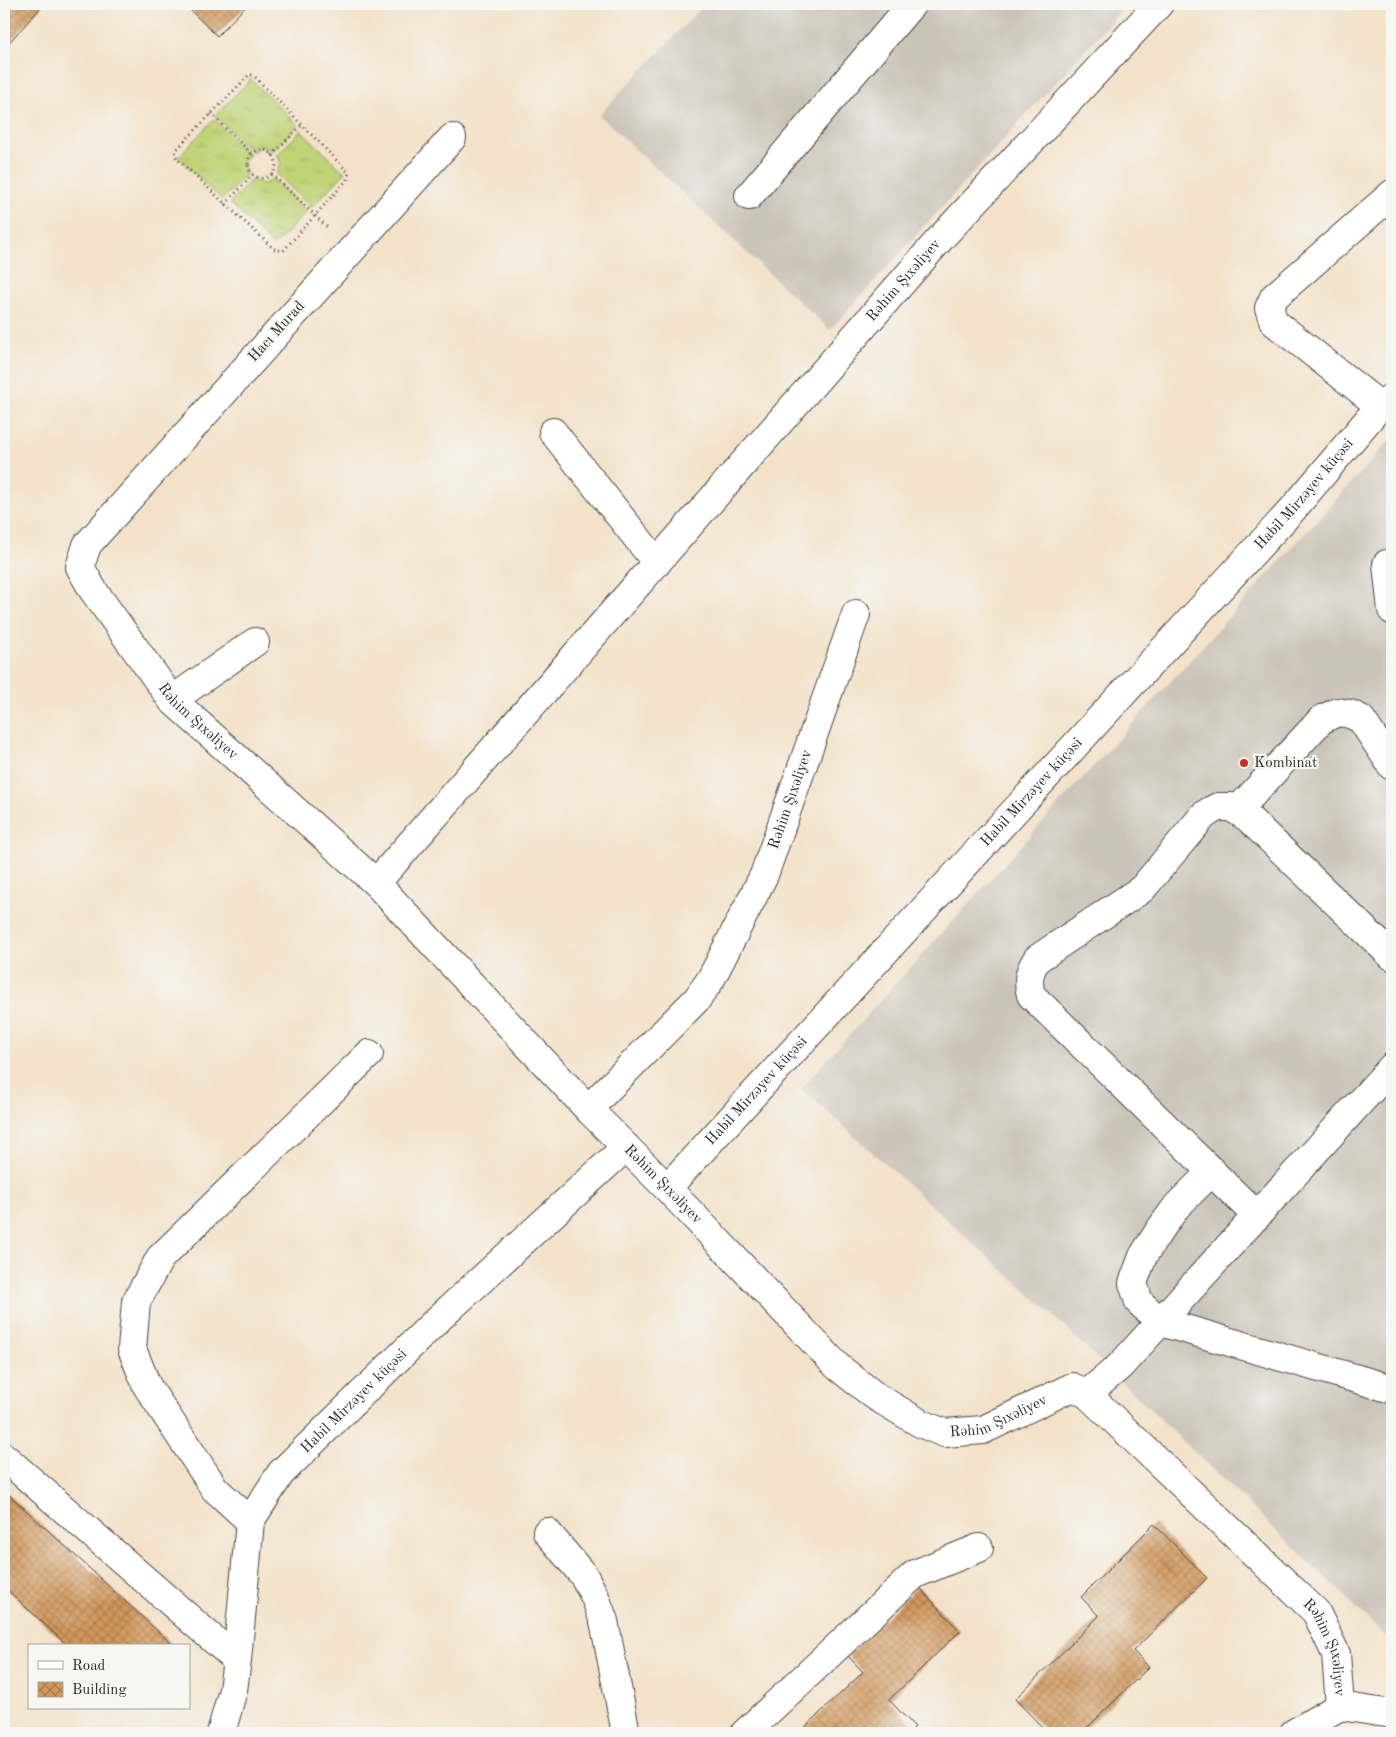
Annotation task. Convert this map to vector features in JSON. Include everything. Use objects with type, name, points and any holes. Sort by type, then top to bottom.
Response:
[{"type":"street","points":[[749,196],[912,4]]},
{"type":"street","name":"Rəhim Şıxəliyev","points":[[376,883],[940,239],[1159,4]]},
{"type":"street","name":"Hacı Murad","points":[[102,527],[452,138]]},
{"type":"street","points":[[1386,401],[1274,322],[1269,308],[1274,297],[1392,194]]},
{"type":"street","name":"Habil Mirzəyev küçəsi","points":[[668,1188],[1293,509],[1386,401]]},
{"type":"street","points":[[553,432],[658,563]]},
{"type":"street","name":"Rəhim Şıxəliyev","points":[[102,527],[87,545],[80,567],[93,590],[172,700],[376,883],[588,1109],[668,1188],[838,1367],[875,1396],[920,1423],[944,1433],[983,1430],[1072,1387],[1086,1394],[1316,1612],[1336,1654],[1340,1706]]},
{"type":"street","points":[[1387,564],[1392,610]]},
{"type":"street","name":"Rəhim Şıxəliyev","points":[[588,1109],[697,999],[711,980],[764,875],[856,614]]},
{"type":"street","points":[[172,700],[255,642]]},
{"type":"street","points":[[1238,810],[1321,720],[1337,712],[1350,714],[1361,719],[1392,766]]},
{"type":"street","points":[[1257,1216],[1031,995],[1029,972],[1037,959],[1142,889],[1203,816],[1218,806],[1231,807],[1248,818],[1392,956]]},
{"type":"street","points":[[250,1522],[215,1489],[147,1386],[132,1350],[136,1302],[160,1258],[369,1054]]},
{"type":"street","points":[[1086,1394],[1120,1366],[1392,1067]]},
{"type":"street","name":"Habil Mirzəyev küçəsi","points":[[221,1733],[233,1690],[250,1522],[281,1473],[436,1320],[626,1147]]},
{"type":"street","points":[[1212,1171],[1177,1206],[1143,1256],[1134,1283],[1138,1302],[1161,1322],[1392,1389]]},
{"type":"street","points":[[4,1457],[237,1660]]},
{"type":"street","points":[[547,1532],[584,1576],[596,1597],[604,1621],[626,1733]]},
{"type":"street","points":[[745,1733],[915,1574],[979,1548]]},
{"type":"street","points":[[1294,1733],[1340,1706],[1392,1714]]},
{"type":"path","points":[[251,75],[302,125],[349,173],[348,180],[283,251],[274,249],[177,158],[175,154],[176,150],[251,75]]},
{"type":"path","points":[[212,114],[252,154]]},
{"type":"path","points":[[272,155],[302,125]]},
{"type":"path","points":[[264,151],[272,155],[276,163],[272,174],[263,178],[253,175],[248,164],[252,154],[264,151]]},
{"type":"path","points":[[272,174],[316,215],[350,252]]},
{"type":"path","points":[[225,204],[253,175]]},
{"type":"shaded area","points":[[705,4],[1127,4],[830,330],[599,115]]},
{"type":"shaded area","name":"Kombinat","points":[[1392,438],[1392,1642],[1046,1309],[801,1088]]},
{"type":"green space","points":[[251,79],[298,125],[272,152],[264,146],[258,147],[253,152],[215,116]]},
{"type":"green space","points":[[214,119],[250,154],[244,160],[243,166],[247,174],[222,200],[178,157]]},
{"type":"green space","points":[[301,130],[345,173],[311,208],[277,174],[281,163],[277,155]]},
{"type":"green space","points":[[253,178],[262,184],[266,184],[272,178],[307,211],[274,246],[230,203]]},
{"type":"building","points":[[4,4],[44,4],[4,48]]},
{"type":"building","points":[[184,4],[248,4],[217,36]]},
{"type":"building","points":[[4,1490],[172,1644],[66,1644],[4,1587]]},
{"type":"building","points":[[1154,1524],[1207,1578],[1133,1651],[1149,1667],[1082,1733],[1048,1733],[1015,1699],[1099,1616],[1081,1597]]},
{"type":"building","points":[[918,1586],[960,1631],[889,1700],[915,1727],[909,1733],[799,1733],[863,1672],[847,1655]]},
{"type":"place","name":"Kombinat","points":[[1244,763]]}]
